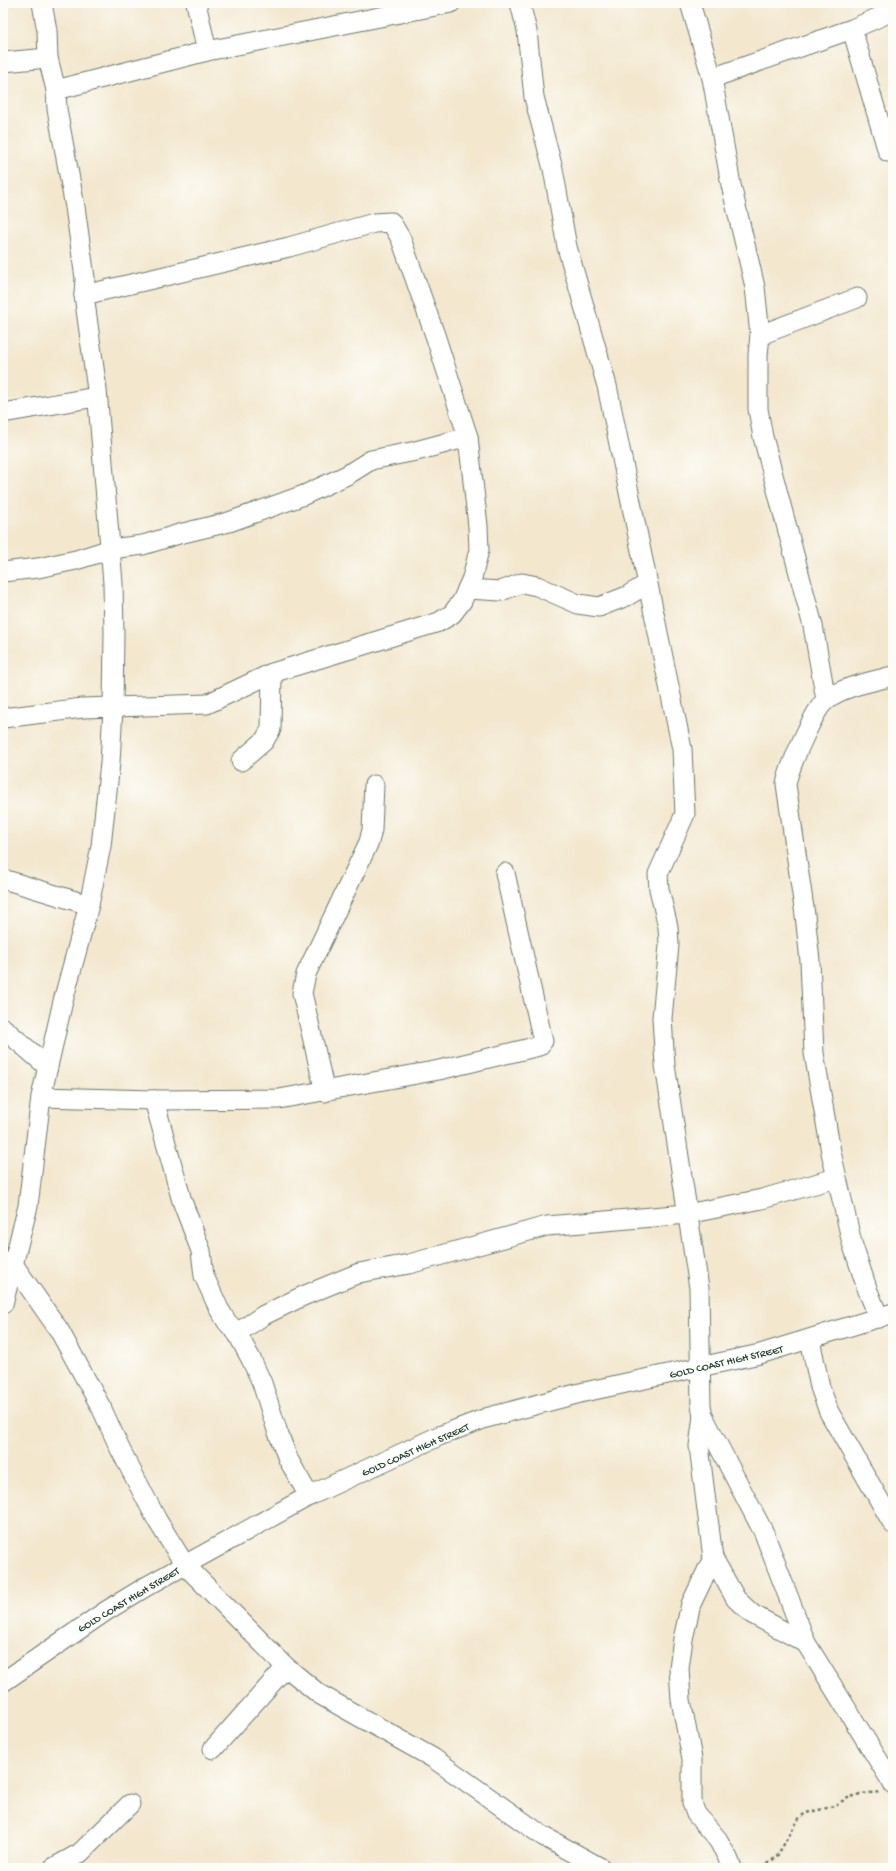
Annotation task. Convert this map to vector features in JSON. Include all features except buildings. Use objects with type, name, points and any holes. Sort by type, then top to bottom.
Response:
[{"type":"street","points":[[3,1304],[28,1206],[41,1097],[63,1001],[89,905],[102,846],[110,763],[113,708],[114,633],[111,549],[84,295],[85,278],[56,90],[48,58],[42,3]]},
{"type":"street","points":[[196,3],[207,51]]},
{"type":"street","points":[[56,90],[207,51],[451,3]]},
{"type":"street","points":[[520,3],[528,31],[534,97],[553,169],[567,247],[608,386],[647,584],[665,662],[684,764],[685,814],[658,874],[659,888],[668,927],[669,945],[662,1018],[665,1065],[699,1288],[701,1405],[703,1416],[764,1533],[806,1643],[890,1788]]},
{"type":"street","points":[[690,3],[712,78],[730,185],[755,287],[760,335],[758,355],[758,409],[763,437],[813,626],[826,700]]},
{"type":"street","points":[[712,78],[852,29],[893,11]]},
{"type":"street","points":[[852,29],[888,152]]},
{"type":"street","points":[[3,62],[48,58]]},
{"type":"street","points":[[3,718],[84,708],[207,704],[272,673],[439,622],[452,614],[462,601],[472,578],[478,550],[478,526],[468,437],[435,335],[404,247],[391,222],[374,223],[289,247],[84,295]]},
{"type":"street","points":[[760,335],[857,298]]},
{"type":"street","points":[[3,413],[96,397]]},
{"type":"street","points":[[3,572],[38,568],[76,560],[111,549],[143,545],[179,534],[229,522],[304,494],[347,475],[371,460],[416,451],[468,437]]},
{"type":"street","points":[[467,589],[501,591],[522,583],[537,586],[578,604],[599,608],[627,596],[647,584]]},
{"type":"street","points":[[241,761],[264,741],[271,729],[272,673]]},
{"type":"street","points":[[886,1316],[868,1290],[852,1243],[836,1178],[814,1053],[806,923],[786,784],[800,747],[826,700],[841,692],[893,676]]},
{"type":"street","points":[[325,1092],[302,992],[306,974],[369,842],[372,830],[374,785]]},
{"type":"street","points":[[41,1097],[154,1100],[266,1100],[325,1092],[439,1070],[542,1044],[544,1041],[505,873]]},
{"type":"street","points":[[3,879],[89,905]]},
{"type":"street","points":[[3,1028],[48,1067]]},
{"type":"street","points":[[154,1100],[182,1202],[201,1251],[204,1276],[226,1322],[237,1333],[262,1383],[288,1459],[309,1496]]},
{"type":"street","points":[[237,1333],[264,1315],[303,1296],[359,1273],[409,1264],[547,1226],[687,1214],[762,1199],[836,1178]]},
{"type":"street","points":[[13,1264],[59,1330],[102,1408],[120,1449],[157,1520],[185,1565],[286,1667],[328,1700],[392,1733],[433,1758],[543,1836],[600,1868]]},
{"type":"street","name":"GOLD COAST HIGH STREET","points":[[3,1682],[106,1611],[185,1565],[309,1496],[439,1436],[486,1418],[580,1393],[760,1354],[886,1316]]},
{"type":"street","points":[[810,1340],[820,1387],[829,1412],[893,1524]]},
{"type":"street","points":[[703,1416],[699,1446],[713,1558],[736,1599],[752,1614],[806,1643]]},
{"type":"street","points":[[713,1558],[691,1604],[683,1639],[679,1668],[680,1700],[692,1759],[692,1804],[696,1814],[718,1840],[732,1868]]},
{"type":"street","points":[[213,1749],[286,1667]]},
{"type":"street","points":[[53,1868],[80,1852],[130,1804]]},
{"type":"path","points":[[763,1868],[777,1856],[800,1817],[806,1813],[831,1807],[848,1798],[860,1794],[890,1788]]}]
